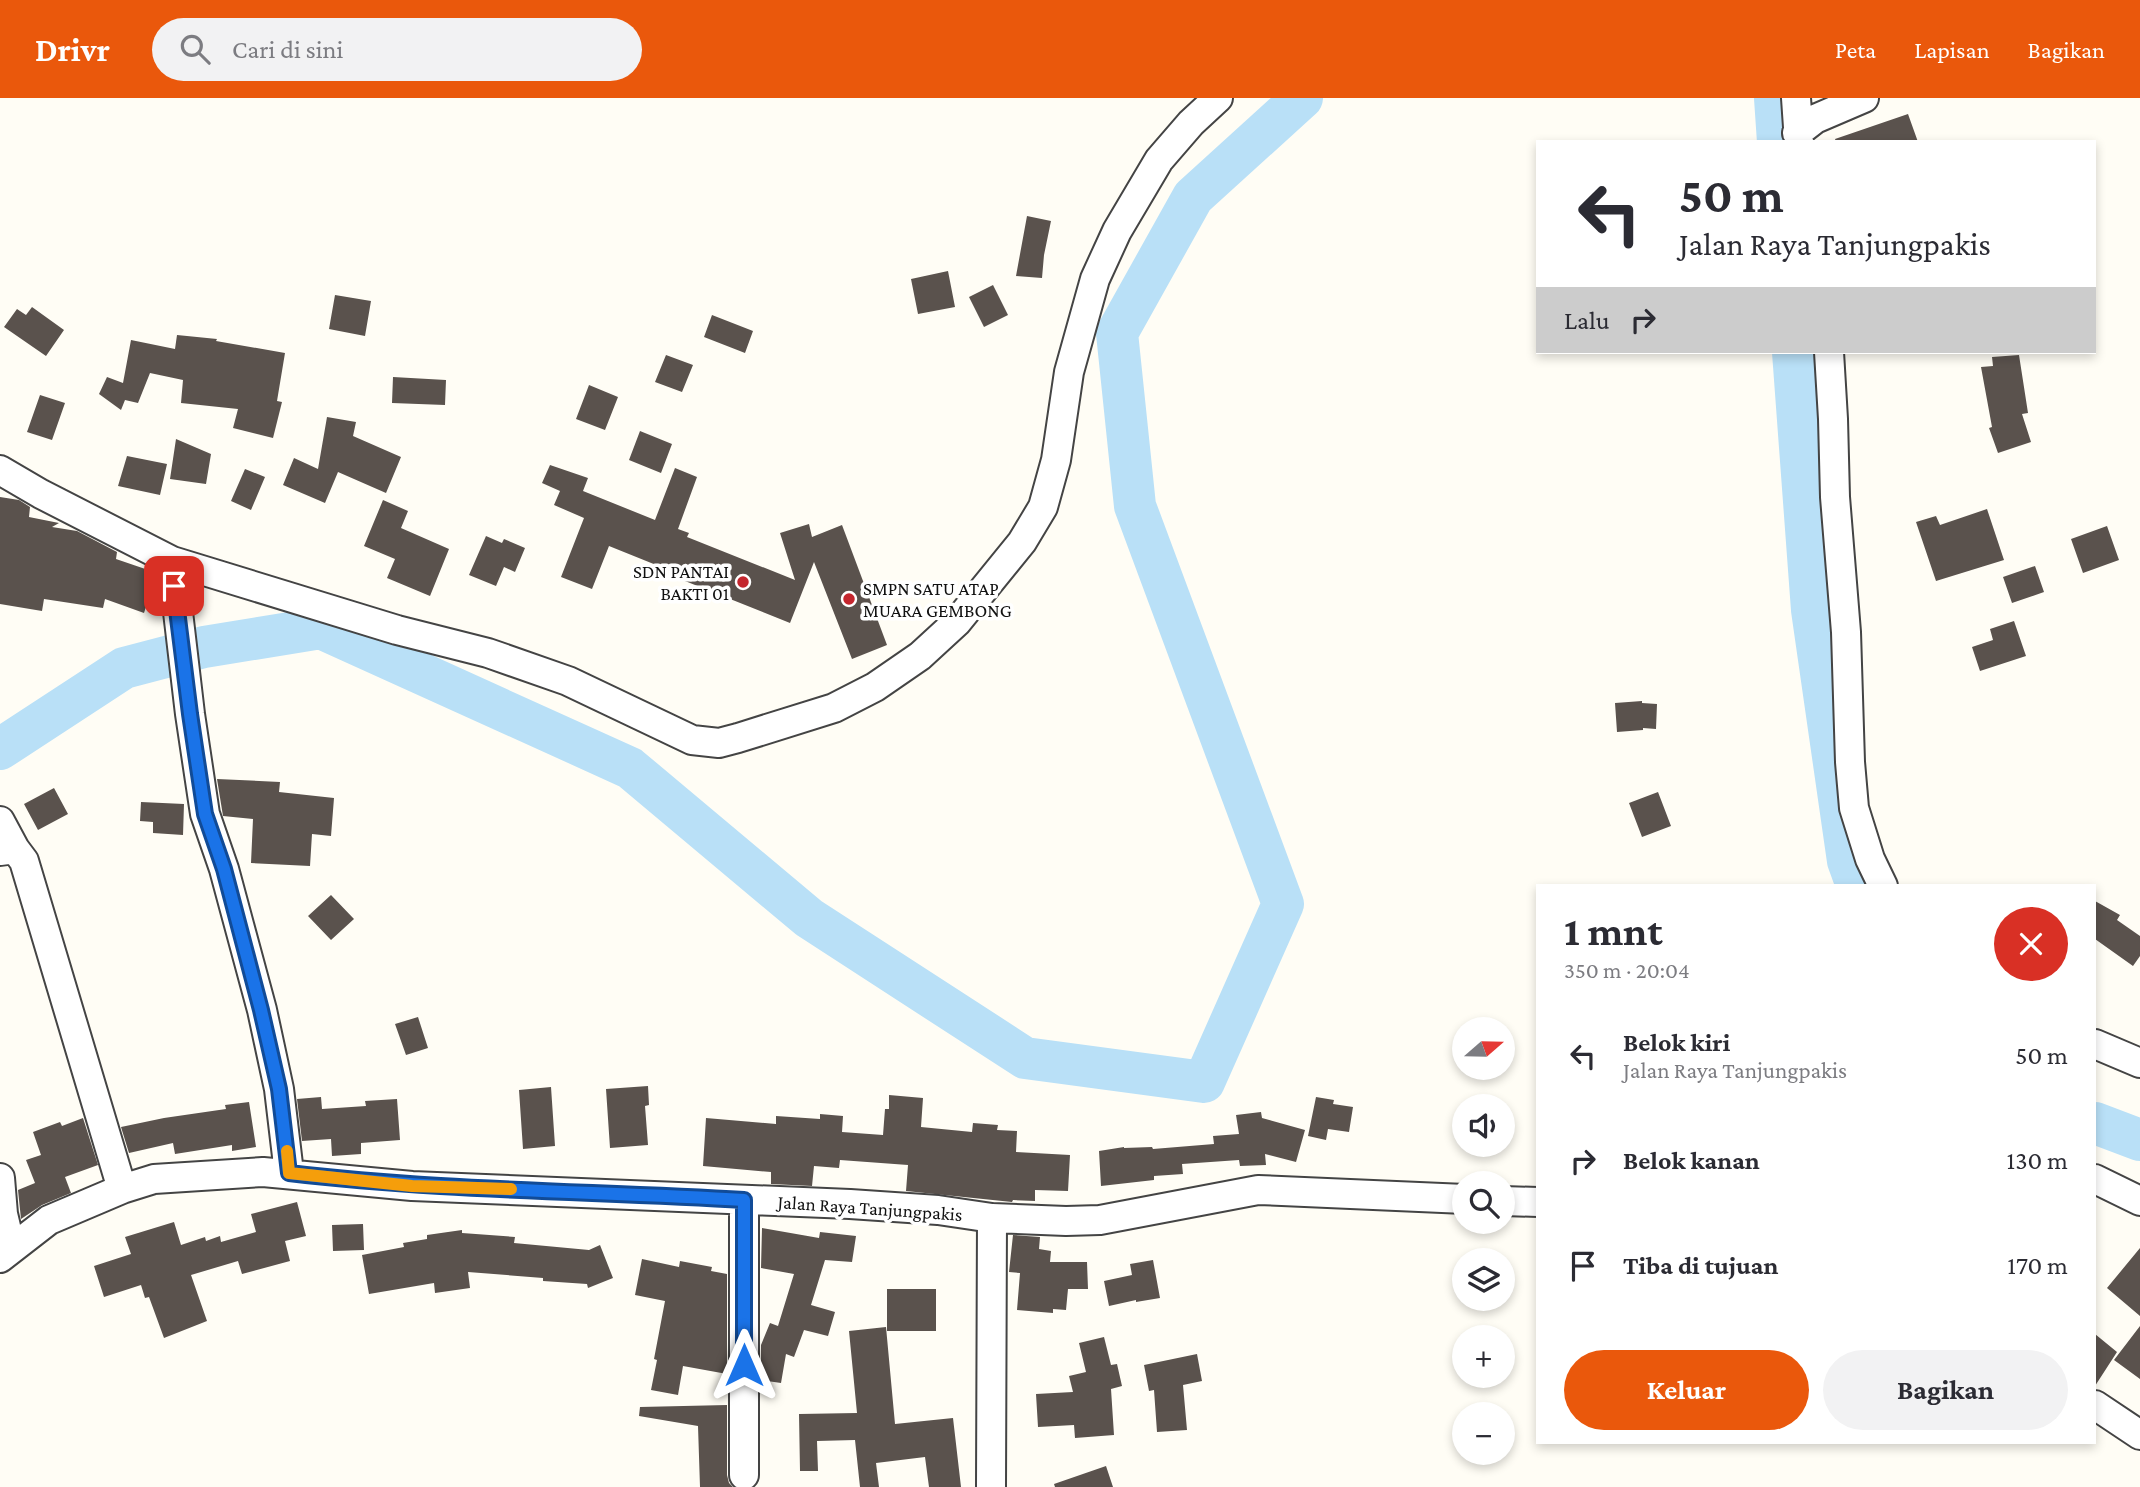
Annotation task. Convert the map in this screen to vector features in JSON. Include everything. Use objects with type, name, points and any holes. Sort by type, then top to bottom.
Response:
[{"type":"street","points":[[2,476],[172,561],[397,630],[488,653],[568,681],[692,740],[719,743],[834,708],[876,687],[920,656],[957,622],[1022,542],[1043,507],[1056,460],[1069,372],[1095,279],[1117,231],[1159,160],[1191,123],[1219,98]]},
{"type":"street","points":[[1796,98],[1798,137]]},
{"type":"street","points":[[1798,137],[1815,119],[1864,98]]},
{"type":"street","points":[[1829,354],[1854,808],[1870,859],[1882,884]]},
{"type":"street","points":[[172,561],[205,814],[224,869],[261,1010],[279,1089],[289,1173]]},
{"type":"street","points":[[0,821],[10,859],[122,1189]]},
{"type":"street","points":[[2096,1044],[2140,1063]]},
{"type":"street","name":"Jalan Raya Tanjungpakis","points":[[5,1253],[49,1220],[122,1189],[154,1179],[263,1172],[412,1186],[613,1193],[939,1210],[992,1218],[1100,1220],[1258,1190],[1452,1198]]},
{"type":"street","points":[[0,1178],[5,1253]]},
{"type":"street","points":[[2096,1180],[2140,1200]]},
{"type":"street","points":[[744,1200],[744,1475]]},
{"type":"street","points":[[1515,1201],[1536,1202]]},
{"type":"street","points":[[992,1218],[992,1487]]},
{"type":"street","points":[[2096,1406],[2140,1435]]},
{"type":"building","points":[[1908,114],[1917,140],[1835,140]]},
{"type":"building","points":[[1027,216],[1051,221],[1042,278],[1016,276]]},
{"type":"building","points":[[948,271],[955,307],[918,314],[911,279]]},
{"type":"building","points":[[993,285],[1008,315],[984,327],[969,297]]},
{"type":"building","points":[[335,295],[371,301],[365,336],[329,329]]},
{"type":"building","points":[[32,307],[64,330],[46,356],[4,327],[17,309],[26,315]]},
{"type":"building","points":[[712,315],[753,331],[745,353],[704,337]]},
{"type":"building","points":[[177,335],[217,339],[216,341],[285,353],[277,401],[282,402],[273,438],[233,428],[238,409],[181,403],[183,380],[150,373],[138,403],[125,400],[121,410],[99,394],[107,377],[123,383],[131,340],[175,349]]},
{"type":"building","points":[[666,355],[693,365],[682,392],[655,382]]},
{"type":"building","points":[[2019,355],[2028,413],[2022,414],[2031,442],[1998,453],[1989,428],[1992,427],[1981,367],[1993,366],[1992,357]]},
{"type":"building","points":[[393,377],[446,380],[445,405],[392,403]]},
{"type":"building","points":[[589,385],[618,397],[605,430],[576,419]]},
{"type":"building","points":[[40,395],[65,403],[52,440],[27,432]]},
{"type":"building","points":[[327,417],[356,422],[353,436],[401,457],[386,493],[338,472],[325,503],[283,485],[294,458],[318,469]]},
{"type":"building","points":[[640,431],[672,444],[661,473],[629,460]]},
{"type":"building","points":[[176,439],[211,454],[206,484],[170,479]]},
{"type":"building","points":[[127,456],[167,464],[160,495],[118,486]]},
{"type":"building","points":[[550,465],[588,478],[583,491],[655,520],[675,468],[697,477],[678,529],[689,533],[687,537],[795,580],[780,533],[809,524],[812,537],[842,525],[887,645],[852,659],[814,562],[790,623],[680,579],[681,575],[609,546],[592,589],[561,577],[584,518],[554,505],[560,491],[542,483]]},
{"type":"building","points":[[245,469],[265,477],[251,510],[231,501]]},
{"type":"building","points":[[0,497],[19,500],[30,507],[29,517],[59,523],[52,527],[77,531],[117,552],[116,559],[157,573],[144,613],[105,599],[103,608],[44,599],[42,611],[0,604]]},
{"type":"building","points":[[383,500],[408,511],[401,528],[449,549],[430,596],[387,578],[395,559],[364,546]]},
{"type":"building","points":[[1987,509],[2004,560],[1936,581],[1916,522],[1936,516],[1940,525]]},
{"type":"building","points":[[2107,526],[2119,560],[2083,573],[2071,539]]},
{"type":"building","points":[[486,536],[502,543],[504,539],[525,548],[515,572],[504,567],[496,586],[469,575]]},
{"type":"building","points":[[2035,566],[2044,592],[2012,603],[2003,577]]},
{"type":"building","points":[[2014,621],[2026,656],[1980,671],[1972,647],[1993,640],[1990,629]]},
{"type":"building","points":[[1642,701],[1657,704],[1656,729],[1617,732],[1615,703]]},
{"type":"building","points":[[217,779],[280,782],[279,792],[334,798],[331,836],[312,834],[310,866],[251,863],[253,819],[223,816]]},
{"type":"building","points":[[54,788],[68,814],[38,830],[24,804]]},
{"type":"building","points":[[1658,792],[1671,826],[1642,837],[1629,803]]},
{"type":"building","points":[[141,802],[184,804],[183,835],[153,833],[153,822],[140,821]]},
{"type":"building","points":[[331,895],[354,919],[331,940],[308,916]]},
{"type":"building","points":[[2096,902],[2120,915],[2117,920],[2140,936],[2140,956],[2133,966],[2096,940]]},
{"type":"building","points":[[418,1017],[428,1048],[406,1055],[395,1024]]},
{"type":"building","points":[[648,1086],[649,1105],[645,1106],[648,1145],[610,1148],[606,1089]]},
{"type":"building","points":[[551,1087],[555,1146],[523,1149],[519,1090]]},
{"type":"building","points":[[889,1095],[923,1098],[921,1127],[972,1132],[973,1123],[998,1125],[997,1130],[1017,1131],[1016,1152],[1070,1155],[1068,1191],[1035,1190],[1035,1201],[1012,1202],[906,1191],[908,1165],[840,1160],[839,1168],[814,1166],[812,1186],[771,1184],[771,1172],[703,1166],[706,1118],[776,1124],[776,1116],[820,1119],[820,1114],[843,1116],[842,1132],[883,1135]]},
{"type":"building","points":[[321,1097],[322,1109],[366,1106],[365,1101],[397,1099],[400,1140],[361,1143],[361,1154],[332,1156],[331,1139],[302,1141],[297,1099]]},
{"type":"building","points":[[1316,1097],[1334,1100],[1333,1104],[1353,1107],[1349,1132],[1328,1129],[1326,1140],[1308,1136]]},
{"type":"building","points":[[249,1102],[256,1147],[232,1151],[232,1145],[175,1154],[173,1143],[129,1153],[121,1127],[226,1109],[225,1105]]},
{"type":"building","points":[[1261,1112],[1262,1118],[1305,1130],[1296,1162],[1265,1154],[1266,1165],[1240,1166],[1239,1160],[1182,1164],[1183,1174],[1154,1176],[1154,1180],[1101,1186],[1099,1151],[1124,1147],[1153,1149],[1214,1144],[1213,1136],[1239,1134],[1236,1115]]},
{"type":"building","points":[[83,1118],[98,1165],[65,1177],[71,1193],[42,1205],[21,1219],[18,1190],[35,1183],[26,1160],[41,1155],[33,1132],[60,1122],[62,1126]]},
{"type":"building","points":[[297,1202],[306,1236],[285,1241],[290,1261],[242,1274],[238,1261],[191,1275],[207,1321],[164,1338],[149,1297],[145,1298],[141,1285],[104,1297],[94,1266],[131,1254],[125,1237],[174,1222],[181,1245],[205,1237],[206,1241],[220,1236],[221,1242],[256,1232],[251,1214]]},
{"type":"building","points":[[363,1224],[364,1250],[333,1251],[332,1225]]},
{"type":"building","points":[[762,1228],[819,1238],[820,1232],[856,1236],[852,1262],[825,1260],[811,1305],[835,1312],[828,1336],[804,1330],[794,1357],[786,1354],[781,1383],[761,1380],[761,1345],[770,1323],[778,1326],[794,1274],[761,1268]]},
{"type":"building","points":[[462,1230],[462,1233],[515,1237],[514,1243],[589,1250],[600,1245],[613,1278],[588,1288],[587,1284],[543,1281],[543,1278],[468,1272],[470,1288],[435,1293],[434,1283],[369,1294],[362,1255],[404,1247],[403,1243],[427,1239],[427,1235]]},
{"type":"building","points":[[1013,1235],[1040,1237],[1039,1249],[1051,1251],[1050,1262],[1087,1262],[1088,1289],[1068,1289],[1066,1310],[1053,1309],[1053,1313],[1017,1310],[1020,1273],[1009,1272]]},
{"type":"building","points":[[2140,1248],[2140,1316],[2107,1288]]},
{"type":"building","points":[[642,1259],[679,1267],[680,1261],[712,1267],[711,1271],[727,1274],[727,1374],[683,1366],[678,1395],[651,1390],[665,1301],[635,1295]]},
{"type":"building","points":[[1153,1260],[1160,1298],[1109,1306],[1104,1281],[1132,1275],[1130,1264]]},
{"type":"building","points":[[887,1289],[936,1289],[936,1331],[887,1331]]},
{"type":"building","points":[[2140,1326],[2140,1379],[2114,1360]]},
{"type":"building","points":[[886,1327],[895,1424],[953,1418],[961,1487],[929,1487],[925,1457],[876,1463],[879,1487],[860,1487],[855,1440],[817,1441],[818,1471],[800,1471],[799,1414],[857,1413],[849,1331]]},
{"type":"building","points":[[2096,1335],[2117,1352],[2096,1384]]},
{"type":"building","points":[[1104,1337],[1111,1365],[1117,1364],[1122,1386],[1111,1389],[1114,1435],[1075,1438],[1074,1425],[1038,1427],[1036,1394],[1073,1392],[1069,1376],[1086,1372],[1079,1343]]},
{"type":"building","points":[[1197,1354],[1202,1381],[1183,1385],[1187,1430],[1157,1432],[1154,1390],[1149,1391],[1144,1365]]},
{"type":"building","points":[[727,1405],[727,1475],[733,1487],[700,1487],[698,1426],[639,1416],[640,1407]]},
{"type":"building","points":[[1106,1466],[1113,1487],[1055,1487],[1054,1484]]},
{"type":"waterway","points":[[0,749],[124,668],[204,647],[321,628],[630,768],[809,918],[1025,1058],[1204,1082],[1283,904],[1135,506],[1117,333],[1193,197],[1302,98]]},
{"type":"waterway","points":[[1775,98],[1778,140]]},
{"type":"waterway","points":[[1793,354],[1812,610],[1848,861],[1856,884]]},
{"type":"waterway","points":[[2096,1123],[2140,1140]]},
{"type":"slow traffic","points":[[287,1151],[289,1173],[412,1186],[511,1189]]},
{"type":"place","name":"SDN PANTAI BAKTI 01","points":[[743,582]]},
{"type":"place","name":"SMPN SATU ATAP MUARA GEMBONG","points":[[849,599]]},
{"type":"route","points":[[174,586],[205,814],[224,869],[261,1010],[279,1089],[289,1173],[412,1186],[744,1200],[744,1365]]}]
